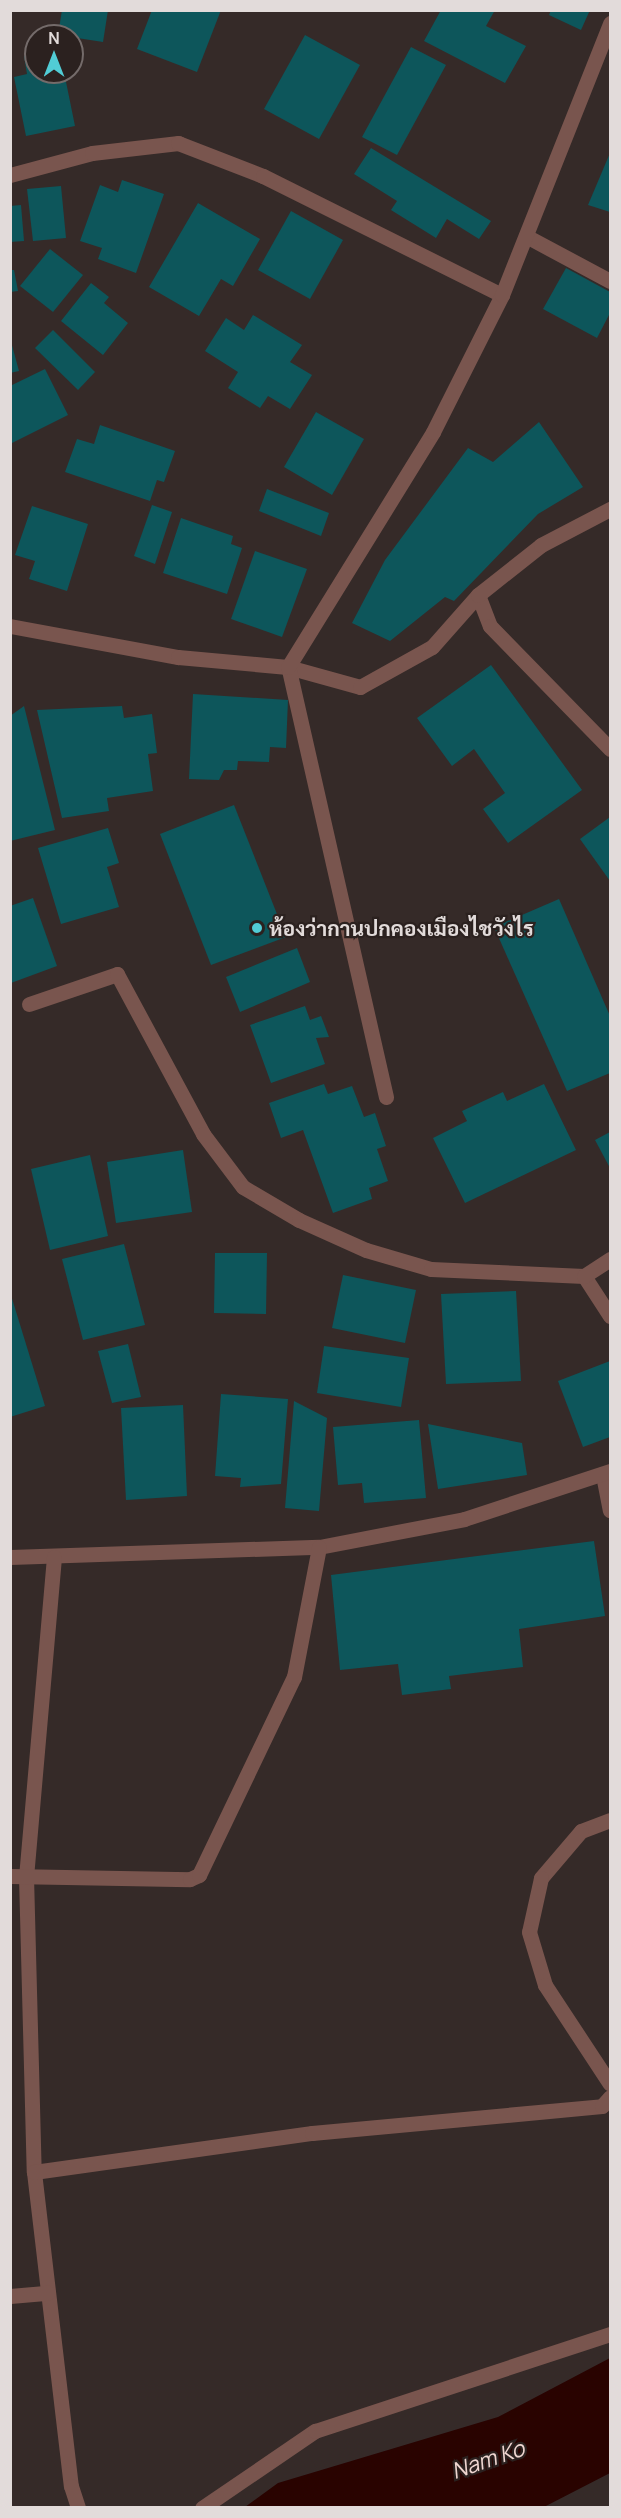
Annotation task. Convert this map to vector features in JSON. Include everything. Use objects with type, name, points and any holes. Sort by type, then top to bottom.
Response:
[{"type":"street","points":[[386,1097],[288,667],[433,432],[502,295],[610,23]]},
{"type":"street","points":[[10,175],[92,153],[177,143],[263,176],[502,295]]},
{"type":"street","points":[[526,236],[610,281]]},
{"type":"street","points":[[10,626],[177,657],[288,667],[360,687],[432,647],[478,595],[541,545],[610,509]]},
{"type":"street","points":[[478,595],[490,626],[610,749]]},
{"type":"street","points":[[29,1004],[117,974],[203,1134],[243,1187],[299,1220],[366,1250],[431,1269],[584,1276],[610,1259]]},
{"type":"street","points":[[584,1276],[610,1316]]},
{"type":"street","points":[[10,1557],[319,1547],[464,1519],[607,1473],[610,1510]]},
{"type":"street","points":[[18,1876],[190,1879],[199,1875],[294,1677],[319,1547]]},
{"type":"street","points":[[54,1557],[18,1876],[34,2172],[48,2293],[78,2508]]},
{"type":"street","points":[[610,1820],[581,1831],[541,1878],[530,1932],[545,1985],[610,2084]]},
{"type":"street","points":[[34,2172],[312,2133],[602,2106],[610,2097]]},
{"type":"street","points":[[10,2296],[48,2293]]},
{"type":"street","points":[[202,2508],[315,2431],[610,2334]]},
{"type":"water","name":"Nam Ko","points":[[610,2358],[610,2473],[544,2507],[245,2507],[278,2483],[498,2417]]},
{"type":"building","points":[[62,10],[108,10],[103,42],[84,39],[84,24],[60,24]]},
{"type":"building","points":[[152,10],[221,10],[197,72],[137,49]]},
{"type":"building","points":[[441,10],[495,10],[486,26],[526,46],[505,83],[424,41]]},
{"type":"building","points":[[551,10],[590,10],[581,30],[549,15]]},
{"type":"building","points":[[305,35],[360,65],[319,139],[264,109]]},
{"type":"building","points":[[411,47],[446,65],[397,155],[362,137]]},
{"type":"building","points":[[24,75],[24,84],[66,84],[75,126],[26,136],[14,77]]},
{"type":"building","points":[[371,148],[491,221],[479,239],[447,219],[436,238],[391,210],[397,201],[354,174]]},
{"type":"building","points":[[610,153],[610,212],[588,205]]},
{"type":"building","points":[[122,180],[164,194],[136,273],[98,259],[102,248],[80,241],[100,185],[118,192]]},
{"type":"building","points":[[61,186],[66,238],[33,241],[27,189]]},
{"type":"building","points":[[198,203],[260,239],[233,286],[221,279],[199,316],[149,287]]},
{"type":"building","points":[[21,205],[24,241],[10,242],[10,206]]},
{"type":"building","points":[[291,211],[343,240],[310,299],[258,270]]},
{"type":"building","points":[[50,249],[83,275],[53,312],[20,286]]},
{"type":"building","points":[[566,268],[610,292],[610,313],[597,338],[543,309]]},
{"type":"building","points":[[10,270],[14,270],[18,291],[10,292]]},
{"type":"building","points":[[91,283],[109,297],[104,303],[128,323],[103,355],[61,321]]},
{"type":"building","points":[[253,315],[302,345],[290,362],[312,375],[290,409],[268,396],[260,408],[228,388],[238,372],[205,351],[226,318],[244,330]]},
{"type":"building","points":[[53,330],[95,372],[78,390],[35,348]]},
{"type":"building","points":[[10,338],[19,371],[10,373]]},
{"type":"building","points":[[45,369],[68,415],[10,444],[10,386]]},
{"type":"building","points":[[316,412],[364,439],[332,495],[284,467]]},
{"type":"building","points":[[539,422],[583,487],[538,514],[454,601],[445,597],[390,641],[352,623],[385,560],[468,448],[493,462]]},
{"type":"building","points":[[100,425],[175,451],[164,482],[157,480],[150,501],[65,472],[77,439],[94,444]]},
{"type":"building","points":[[267,489],[329,513],[321,536],[259,511]]},
{"type":"building","points":[[152,505],[172,512],[155,564],[134,556]]},
{"type":"building","points":[[32,506],[88,524],[67,591],[29,579],[35,561],[15,555]]},
{"type":"building","points":[[181,518],[233,536],[231,544],[242,548],[227,594],[163,573]]},
{"type":"building","points":[[255,551],[307,569],[282,637],[231,619]]},
{"type":"building","points":[[491,665],[582,790],[508,843],[483,809],[505,793],[474,749],[452,766],[417,718]]},
{"type":"building","points":[[193,694],[288,700],[286,748],[270,747],[269,762],[238,761],[237,770],[224,770],[219,780],[189,779]]},
{"type":"building","points":[[24,706],[55,830],[10,841],[10,716]]},
{"type":"building","points":[[122,706],[124,718],[152,714],[157,753],[148,754],[153,791],[107,798],[109,811],[62,818],[37,710]]},
{"type":"building","points":[[234,805],[286,937],[211,965],[160,834]]},
{"type":"building","points":[[610,817],[610,881],[580,839]]},
{"type":"building","points":[[108,828],[119,863],[107,867],[119,907],[61,924],[38,848]]},
{"type":"building","points":[[33,898],[57,966],[11,983],[10,906]]},
{"type":"building","points":[[559,899],[610,1016],[610,1073],[567,1091],[494,927]]},
{"type":"building","points":[[297,948],[310,982],[240,1012],[226,977]]},
{"type":"building","points":[[305,1006],[310,1020],[321,1016],[329,1037],[316,1038],[325,1064],[271,1083],[250,1025]]},
{"type":"building","points":[[324,1084],[328,1094],[352,1086],[364,1117],[375,1113],[386,1146],[377,1149],[388,1181],[369,1188],[372,1199],[333,1213],[303,1130],[281,1138],[269,1103]]},
{"type":"building","points":[[544,1084],[576,1150],[465,1203],[433,1138],[467,1121],[462,1111],[503,1092],[507,1101]]},
{"type":"building","points":[[610,1132],[610,1168],[595,1140]]},
{"type":"building","points":[[183,1150],[192,1212],[116,1223],[107,1162]]},
{"type":"building","points":[[90,1155],[108,1236],[50,1250],[31,1169]]},
{"type":"building","points":[[124,1244],[145,1325],[83,1340],[62,1259]]},
{"type":"building","points":[[215,1253],[267,1253],[266,1314],[214,1313]]},
{"type":"building","points":[[343,1275],[416,1290],[405,1343],[332,1328]]},
{"type":"building","points":[[516,1291],[521,1381],[446,1384],[441,1294]]},
{"type":"building","points":[[10,1292],[45,1406],[10,1417]]},
{"type":"building","points":[[128,1344],[141,1397],[112,1403],[98,1351]]},
{"type":"building","points":[[324,1346],[409,1358],[401,1407],[317,1393]]},
{"type":"building","points":[[610,1361],[610,1437],[583,1447],[558,1381]]},
{"type":"building","points":[[221,1394],[288,1399],[281,1484],[240,1487],[241,1478],[215,1476]]},
{"type":"building","points":[[294,1401],[327,1418],[319,1511],[285,1508]]},
{"type":"building","points":[[183,1405],[187,1496],[126,1500],[121,1408]]},
{"type":"building","points":[[419,1420],[426,1498],[364,1503],[362,1483],[338,1485],[333,1427]]},
{"type":"building","points":[[428,1424],[522,1443],[527,1475],[438,1489]]},
{"type":"building","points":[[594,1541],[605,1616],[519,1629],[523,1667],[449,1676],[451,1689],[402,1695],[398,1664],[340,1670],[331,1575]]},
{"type":"place","name":"ห้องว่ากานปกคองเมืองไชวังไร","points":[[257,928]]}]
